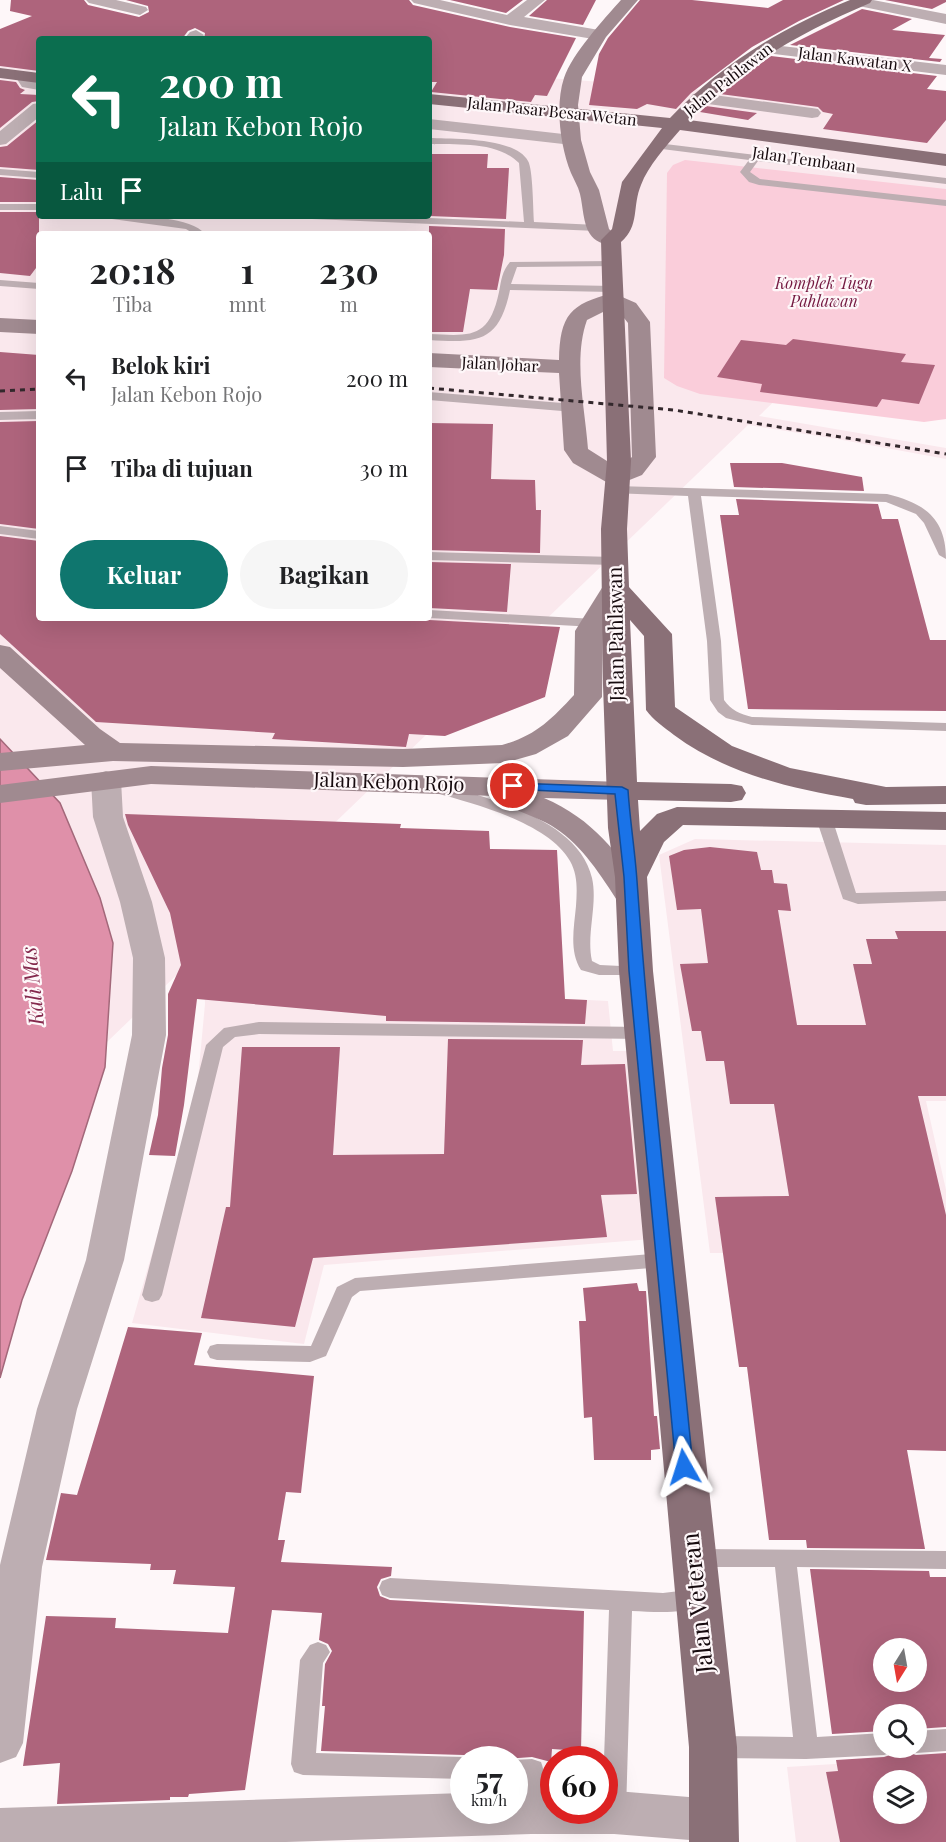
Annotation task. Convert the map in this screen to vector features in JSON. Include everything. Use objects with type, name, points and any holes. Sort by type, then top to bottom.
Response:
[{"type":"main road","points":[[612,294],[613,264],[589,190],[580,172],[571,128],[573,77],[599,35],[630,0]]},
{"type":"main road","name":"Jalan Pahlawan","points":[[604,234],[622,231],[631,184],[664,137],[699,98],[764,49],[799,28],[862,1]]},
{"type":"main road","points":[[0,60],[36,64]]},
{"type":"main road","points":[[0,73],[31,77]]},
{"type":"main road","name":"Jalan Pasar Besar Wetan","points":[[432,100],[571,128]]},
{"type":"main road","name":"Jalan Pasar Besar Wetan","points":[[432,116],[664,137]]},
{"type":"main road","name":"Jalan Tembaan","points":[[664,137],[946,160]]},
{"type":"main road","name":"Jalan Tembaan","points":[[664,137],[946,179]]},
{"type":"main road","points":[[612,294],[639,322],[644,446],[644,457],[640,465],[617,484],[582,458],[576,450],[571,367],[571,335],[576,318],[612,294]]},
{"type":"main road","points":[[0,325],[36,327]]},
{"type":"main road","name":"Jalan Johar","points":[[432,360],[571,367]]},
{"type":"main road","name":"Jalan Pahlawan","points":[[617,484],[615,575],[622,790]]},
{"type":"main road","points":[[615,575],[658,634],[661,710],[723,754],[787,776],[887,796]]},
{"type":"main road","name":"Jalan Kebon Rojo","points":[[101,771],[504,754],[525,748],[558,730],[588,697],[590,631],[615,575]]},
{"type":"main road","points":[[0,653],[90,735],[101,771],[0,794]]},
{"type":"main road","name":"Jalan Kebon Rojo","points":[[0,762],[76,754],[101,771],[151,775],[622,790],[887,796],[946,795]]},
{"type":"main road","points":[[470,785],[528,801],[562,817],[593,843],[631,887],[650,837],[667,820],[677,816],[946,820]]},
{"type":"main road","name":"Jalan Veteran","points":[[622,790],[636,971],[713,1747],[714,1831]]},
{"type":"street","points":[[94,0],[140,10]]},
{"type":"street","points":[[419,0],[510,20],[599,35]]},
{"type":"street","points":[[510,20],[537,0]]},
{"type":"street","points":[[862,1],[946,19]]},
{"type":"street","name":"Jalan Kawatan X","points":[[764,49],[946,70]]},
{"type":"street","points":[[739,67],[761,70]]},
{"type":"street","points":[[699,98],[812,113]]},
{"type":"street","points":[[0,140],[36,110]]},
{"type":"street","points":[[432,124],[571,128]]},
{"type":"street","points":[[0,1743],[21,1567],[57,1409],[105,1260],[149,1035],[149,957],[136,902],[108,817],[101,771]]},
{"type":"street","points":[[0,1830],[540,1812]]},
{"type":"street","points":[[618,1813],[714,1831]]},
{"type":"lane","points":[[664,137],[756,158],[946,179]]},
{"type":"lane","points":[[432,141],[497,147],[520,156],[524,162],[529,225]]},
{"type":"lane","points":[[756,158],[745,172],[752,180],[759,182],[946,203]]},
{"type":"lane","points":[[0,172],[36,175]]},
{"type":"lane","points":[[0,207],[36,207]]},
{"type":"lane","points":[[138,219],[172,223],[194,228],[197,231]]},
{"type":"lane","points":[[384,219],[529,225],[604,234]]},
{"type":"lane","points":[[166,231],[172,223]]},
{"type":"lane","points":[[432,337],[471,335],[491,328],[498,315],[511,266],[518,263],[613,264]]},
{"type":"lane","points":[[0,283],[36,286]]},
{"type":"lane","points":[[505,287],[612,294]]},
{"type":"lane","points":[[432,396],[574,408]]},
{"type":"lane","points":[[0,416],[36,415]]},
{"type":"lane","points":[[617,484],[694,492],[887,498],[918,508],[927,515],[946,555]]},
{"type":"lane","points":[[694,492],[714,640],[717,700],[722,708],[736,718],[752,721],[946,727]]},
{"type":"lane","points":[[0,530],[36,535]]},
{"type":"lane","points":[[432,556],[615,575]]},
{"type":"lane","points":[[432,614],[595,623]]},
{"type":"lane","points":[[414,783],[498,807],[539,825],[562,842],[575,854],[584,876],[583,957],[587,966],[599,970],[636,971]]},
{"type":"lane","points":[[824,818],[851,897],[946,896]]},
{"type":"lane","points":[[152,1295],[215,1046],[230,1032],[259,1028],[642,1033]]},
{"type":"lane","points":[[217,1352],[310,1354],[319,1351],[344,1292],[355,1285],[372,1281],[664,1260]]},
{"type":"lane","points":[[693,1558],[946,1560]]},
{"type":"lane","points":[[785,1558],[806,1748]]},
{"type":"lane","points":[[390,1588],[663,1603],[697,1599]]},
{"type":"lane","points":[[616,1746],[621,1599]]},
{"type":"lane","points":[[318,1652],[312,1660],[303,1764],[450,1768]]},
{"type":"lane","points":[[927,1741],[946,1740]]},
{"type":"lane","points":[[713,1747],[806,1748],[873,1745]]},
{"type":"lane","points":[[528,1770],[532,1770],[531,1812]]},
{"type":"shaded area","points":[[0,36],[36,39],[36,219],[432,219],[432,69],[946,108],[946,236],[759,416],[946,448],[946,459],[748,425],[0,1145]]},
{"type":"shaded area","points":[[695,839],[946,845],[946,1101],[926,1101],[946,1190],[946,1252],[710,1253],[659,855]]},
{"type":"shaded area","points":[[204,981],[608,1001],[613,1051],[632,1051],[652,1239],[324,1265],[304,1344],[132,1323],[196,1100],[205,1004]]},
{"type":"shaded area","points":[[946,1757],[946,1842],[796,1842],[787,1767]]},
{"type":"green space","name":"Komplek Tugu Pahlawan","points":[[685,160],[946,189],[946,419],[924,422],[700,394],[677,386],[664,378],[667,173],[673,165]]},
{"type":"water","name":"Kali Mas","points":[[0,739],[60,803],[100,898],[113,943],[105,1067],[72,1171],[22,1300],[0,1378]]},
{"type":"building","points":[[11,0],[84,0],[88,5],[139,17],[149,12],[148,6],[126,0],[409,0],[413,5],[510,27],[576,38],[547,96],[535,95],[531,102],[432,92],[437,82],[432,82],[432,36],[204,36],[205,33],[195,28],[184,36],[36,36],[36,71],[0,66],[0,29],[32,16],[10,11]]},
{"type":"building","points":[[450,0],[523,0],[506,13]]},
{"type":"building","points":[[547,0],[596,0],[583,25],[529,16]]},
{"type":"building","points":[[640,0],[692,0],[768,8],[783,0],[844,0],[752,47],[691,93],[676,109],[647,104],[637,109],[589,105],[599,54],[608,38]]},
{"type":"building","points":[[885,0],[946,0],[946,2],[932,9]]},
{"type":"building","points":[[862,9],[912,19],[892,30],[945,35],[929,58],[942,59],[940,62],[790,45]]},
{"type":"building","points":[[771,56],[937,76],[927,89],[946,91],[946,120],[927,143],[823,129],[833,114],[823,112],[818,107],[720,94]]},
{"type":"building","points":[[0,80],[16,82],[20,88],[25,90],[20,94],[36,95],[36,101],[32,102],[0,128]]},
{"type":"building","points":[[706,106],[757,113],[748,120],[700,112]]},
{"type":"building","points":[[36,122],[36,170],[0,167],[0,147],[7,146]]},
{"type":"building","points":[[432,154],[488,154],[487,168],[509,168],[506,219],[432,216]]},
{"type":"building","points":[[0,177],[36,180],[36,202],[0,202]]},
{"type":"building","points":[[0,212],[36,212],[36,219],[39,219],[39,231],[36,231],[36,268],[30,276],[0,273]]},
{"type":"building","points":[[429,226],[505,229],[504,255],[497,290],[470,289],[463,332],[432,332],[432,231],[429,231]]},
{"type":"building","points":[[793,339],[906,354],[901,362],[935,365],[919,404],[882,399],[877,407],[760,392],[762,384],[717,377],[741,340],[786,345]]},
{"type":"building","points":[[0,352],[36,355],[36,409],[0,410]]},
{"type":"building","points":[[36,421],[36,529],[0,524],[0,422]]},
{"type":"building","points":[[432,423],[493,424],[491,479],[535,480],[536,510],[541,510],[540,553],[432,550]]},
{"type":"building","points":[[730,463],[782,463],[862,477],[864,491],[734,487]]},
{"type":"building","points":[[736,499],[878,504],[882,519],[898,519],[930,640],[946,640],[946,711],[748,709],[720,515],[739,515]]},
{"type":"building","points":[[0,536],[36,541],[36,621],[432,620],[560,627],[545,697],[445,736],[409,734],[406,747],[272,739],[275,733],[96,722],[0,634]]},
{"type":"building","points":[[432,562],[511,564],[507,612],[432,608]]},
{"type":"building","points":[[125,814],[401,824],[400,828],[489,831],[490,849],[557,850],[565,999],[587,1000],[585,1024],[386,1021],[386,1016],[197,999],[184,1105],[175,1156],[149,1155],[158,1115],[162,1068],[168,1035],[168,994],[181,965],[170,913],[128,825]]},
{"type":"building","points":[[710,847],[757,852],[761,870],[772,870],[774,883],[787,884],[791,911],[778,910],[797,1025],[866,1025],[853,964],[872,964],[866,939],[898,939],[895,931],[946,931],[946,1096],[918,1096],[946,1215],[946,1451],[907,1450],[925,1549],[807,1548],[806,1540],[769,1540],[747,1367],[739,1367],[715,1197],[789,1196],[774,1104],[730,1104],[724,1061],[706,1061],[701,1031],[692,1031],[680,964],[708,963],[701,909],[677,910],[669,856],[684,850]]},
{"type":"building","points":[[448,1039],[583,1040],[581,1065],[625,1064],[637,1194],[601,1195],[607,1237],[313,1258],[295,1327],[201,1318],[226,1207],[230,1207],[242,1047],[340,1047],[333,1155],[444,1154]]},
{"type":"building","points":[[637,1283],[639,1291],[646,1291],[654,1416],[657,1416],[660,1449],[651,1450],[651,1460],[594,1460],[592,1417],[584,1418],[579,1321],[586,1321],[583,1288]]},
{"type":"building","points":[[128,1327],[202,1333],[194,1365],[314,1376],[301,1493],[286,1492],[278,1540],[285,1540],[281,1562],[392,1567],[391,1576],[381,1579],[377,1587],[380,1596],[390,1600],[584,1611],[581,1746],[540,1746],[540,1759],[528,1757],[528,1746],[450,1746],[450,1755],[321,1751],[325,1706],[322,1706],[325,1664],[332,1651],[328,1644],[319,1640],[322,1613],[272,1610],[245,1790],[189,1794],[188,1797],[170,1797],[170,1800],[57,1804],[60,1763],[23,1766],[46,1616],[116,1618],[115,1628],[228,1633],[235,1587],[173,1584],[176,1570],[150,1570],[151,1564],[46,1560],[61,1493],[77,1495]]},
{"type":"building","points":[[810,1569],[929,1571],[930,1577],[946,1577],[946,1727],[927,1728],[927,1704],[873,1704],[873,1732],[832,1734]]},
{"type":"building","points":[[946,1753],[946,1842],[840,1842],[826,1772],[838,1771],[836,1760],[927,1758],[927,1754]]},
{"type":"railway","points":[[432,388],[674,410],[946,454]]},
{"type":"railway","points":[[0,391],[36,389]]},
{"type":"route","points":[[513,786],[622,790],[636,971],[684,1467]]}]
